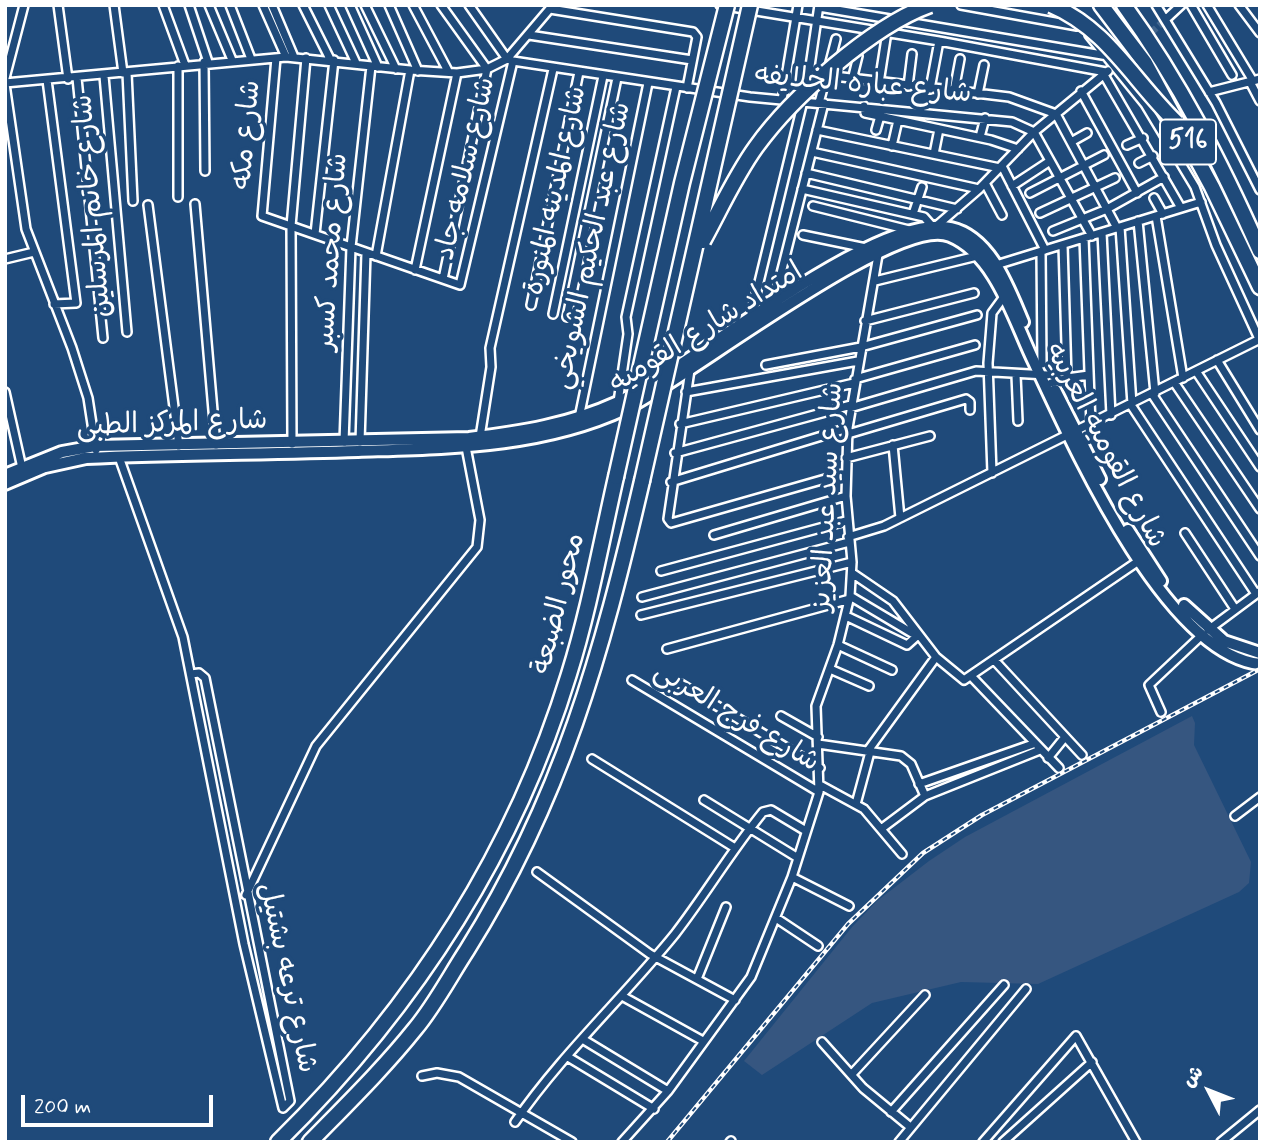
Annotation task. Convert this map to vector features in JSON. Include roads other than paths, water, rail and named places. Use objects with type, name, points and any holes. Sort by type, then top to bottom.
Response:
[{"type":"highway","name":"محور الضبعة","points":[[278,1142],[324,1096],[395,1013],[463,913],[497,852],[528,786],[569,674],[682,183],[727,5]]},
{"type":"highway","name":"محور الضبعة","points":[[310,1142],[416,1028],[482,925],[519,862],[579,719],[612,604],[642,481],[750,5]]},
{"type":"highway","points":[[694,258],[744,164],[785,114],[885,27],[930,5]]},
{"type":"highway","points":[[1051,5],[1074,17],[1112,47],[1154,101],[1177,123]]},
{"type":"highway","name":"516","points":[[1101,5],[1145,63],[1212,187],[1260,287]]},
{"type":"highway","name":"516","points":[[1124,5],[1157,51],[1189,106],[1228,178],[1260,251]]},
{"type":"street","points":[[24,5],[6,81],[25,222],[88,398],[97,452]]},
{"type":"street","points":[[58,5],[68,79]]},
{"type":"street","points":[[114,5],[125,73],[133,201]]},
{"type":"street","points":[[163,5],[181,65],[178,197]]},
{"type":"street","points":[[189,5],[206,62],[205,171]]},
{"type":"street","points":[[209,5],[232,60]]},
{"type":"street","points":[[230,5],[251,59]]},
{"type":"street","points":[[263,5],[290,57]]},
{"type":"street","points":[[272,5],[290,57]]},
{"type":"street","points":[[303,5],[332,60],[315,234]]},
{"type":"street","points":[[329,5],[356,63]]},
{"type":"street","points":[[350,5],[374,66]]},
{"type":"street","points":[[365,5],[396,69]]},
{"type":"street","points":[[376,256],[414,71],[389,5]]},
{"type":"street","points":[[412,5],[452,72],[415,270]]},
{"type":"street","points":[[291,226],[443,279],[487,69],[440,5]]},
{"type":"street","points":[[470,5],[510,60]]},
{"type":"street","points":[[720,5],[939,41],[1105,74],[1181,208]]},
{"type":"street","points":[[782,100],[798,5]]},
{"type":"street","points":[[642,597],[868,532],[1073,434],[1260,340],[1216,246],[1201,202],[1144,104],[1108,56],[1086,32],[1074,25],[961,5]]},
{"type":"street","points":[[1156,5],[1209,92],[1260,190]]},
{"type":"street","points":[[1166,19],[1181,5]]},
{"type":"street","points":[[1191,5],[1232,75]]},
{"type":"street","points":[[1207,5],[1254,81],[1260,101]]},
{"type":"street","points":[[1239,5],[1260,33]]},
{"type":"street","points":[[1108,56],[819,6],[808,71],[811,75],[1017,99],[1055,114],[1119,228],[1131,405],[1258,593],[1205,632],[1151,681],[1148,689],[1161,712]]},
{"type":"street","points":[[6,81],[104,76],[206,62],[290,57],[414,71],[487,69],[510,60],[551,7],[693,32],[697,37],[687,88]]},
{"type":"street","points":[[878,83],[887,32]]},
{"type":"street","points":[[529,35],[692,60]]},
{"type":"street","points":[[774,302],[812,152],[836,39]]},
{"type":"street","points":[[930,89],[939,41]]},
{"type":"street","points":[[908,86],[912,54]]},
{"type":"street","points":[[852,80],[858,56]]},
{"type":"street","name":"شارع مكه","points":[[276,58],[262,216],[291,226]]},
{"type":"street","points":[[292,444],[291,226],[306,58]]},
{"type":"street","points":[[954,91],[960,58]]},
{"type":"street","name":"شارع عباره الخلايفه","points":[[510,60],[648,83],[782,100],[985,118],[1012,122],[1034,132]]},
{"type":"street","name":"شارع سلامه جاد","points":[[443,279],[459,285],[463,283],[510,60]]},
{"type":"street","points":[[978,94],[984,65]]},
{"type":"street","name":"امتداد شارع القوميه","points":[[325,452],[467,447],[537,438],[600,419],[646,398],[751,315],[874,252],[932,228],[982,186],[1034,132],[1115,65]]},
{"type":"street","name":"شارع محمد كسبر","points":[[344,442],[351,247],[374,66]]},
{"type":"street","points":[[480,437],[491,367],[489,348],[554,69]]},
{"type":"street","points":[[531,305],[579,72]]},
{"type":"street","name":"شارع خاتم المرسلين","points":[[104,76],[127,332]]},
{"type":"street","name":"شارع المدينه المنورة","points":[[553,314],[603,76]]},
{"type":"street","points":[[77,78],[103,338]]},
{"type":"street","points":[[567,317],[618,78]]},
{"type":"street","points":[[47,80],[75,305],[54,304]]},
{"type":"street","points":[[1209,92],[1254,81]]},
{"type":"street","name":"شارع عبد الحكيم الشويخي","points":[[579,418],[648,83]]},
{"type":"street","points":[[618,402],[628,334],[626,317],[676,87]]},
{"type":"street","points":[[1081,91],[1138,192]]},
{"type":"street","points":[[751,315],[803,101]]},
{"type":"street","points":[[864,106],[864,113],[980,137],[1018,149]]},
{"type":"street","points":[[876,130],[880,116]]},
{"type":"street","points":[[980,137],[985,118]]},
{"type":"street","points":[[892,146],[898,120]]},
{"type":"street","points":[[934,154],[939,129]]},
{"type":"street","points":[[817,130],[1001,167],[1043,251],[1045,374]]},
{"type":"street","points":[[1034,132],[1083,218],[1088,237],[1091,425]]},
{"type":"street","points":[[1071,142],[1087,133]]},
{"type":"street","points":[[1127,145],[1143,138]]},
{"type":"street","points":[[812,152],[982,186],[1002,215]]},
{"type":"street","points":[[1030,193],[1104,155]]},
{"type":"street","points":[[1139,163],[1153,156]]},
{"type":"street","points":[[1012,186],[1050,160]]},
{"type":"street","points":[[806,173],[957,209]]},
{"type":"street","points":[[1053,231],[1107,209],[1164,177]]},
{"type":"street","points":[[1040,213],[1115,178]]},
{"type":"street","points":[[913,214],[922,187]]},
{"type":"street","points":[[802,189],[913,214],[928,219],[932,228]]},
{"type":"street","points":[[1154,198],[1159,215],[1183,378]]},
{"type":"street","points":[[996,265],[1201,202]]},
{"type":"street","points":[[195,204],[216,445]]},
{"type":"street","points":[[148,205],[179,446]]},
{"type":"street","points":[[813,206],[909,230]]},
{"type":"street","points":[[1138,221],[1154,393],[1260,556]]},
{"type":"street","name":"امتداد شارع القوميه","points":[[344,442],[480,437],[529,430],[579,418],[618,402],[691,363],[909,230],[932,228]]},
{"type":"street","name":"شارع القوميه العربيه","points":[[932,228],[952,237],[977,256],[1045,374]]},
{"type":"street","name":"شارع القوميه العربيه","points":[[932,228],[957,229],[976,243],[996,265],[1073,434],[1137,562],[1228,657],[1260,664]]},
{"type":"street","points":[[1102,233],[1111,415]]},
{"type":"street","points":[[803,235],[874,252]]},
{"type":"street","points":[[1023,245],[1028,256]]},
{"type":"street","points":[[1063,245],[1067,379]]},
{"type":"street","name":"شارع سيد عبد العزيز","points":[[622,1142],[654,1109],[751,977],[792,877],[820,789],[816,706],[838,645],[850,598],[852,562],[846,521],[846,458],[854,381],[875,281],[874,252]]},
{"type":"street","points":[[5,259],[34,253]]},
{"type":"street","points":[[360,442],[366,253]]},
{"type":"street","points":[[875,281],[977,256]]},
{"type":"street","points":[[865,321],[974,293]]},
{"type":"street","points":[[992,473],[992,313],[1003,298]]},
{"type":"street","points":[[766,365],[860,347],[976,315]]},
{"type":"street","points":[[680,424],[854,381],[975,345]]},
{"type":"street","points":[[1217,360],[1260,429]]},
{"type":"street","points":[[685,392],[858,361]]},
{"type":"street","points":[[691,363],[671,482],[668,519],[674,523],[846,473]]},
{"type":"street","points":[[676,453],[976,371],[1016,375],[1045,374],[1067,379],[1089,375]]},
{"type":"street","points":[[1196,371],[1260,467]]},
{"type":"street","points":[[1016,375],[1018,421]]},
{"type":"street","points":[[1174,382],[1260,509]]},
{"type":"street","points":[[5,392],[22,468]]},
{"type":"street","points":[[671,482],[966,400],[970,402],[970,410]]},
{"type":"street","name":"شارع القوميه العربيه","points":[[1073,434],[1148,563],[1205,632],[1235,647],[1260,653]]},
{"type":"street","points":[[846,458],[930,436]]},
{"type":"street","name":"شارع المركز الطبى","points":[[5,475],[62,452],[344,442]]},
{"type":"street","points":[[893,445],[900,518]]},
{"type":"street","points":[[246,895],[316,746],[338,715],[377,673],[400,638],[477,547],[480,520],[467,447]]},
{"type":"street","name":"شارع المركز الطبى","points":[[5,484],[64,461],[97,452],[119,457],[325,452]]},
{"type":"street","name":"شارع ترعه بشتيل","points":[[119,457],[177,615],[244,944],[283,1108],[290,1101],[246,895],[205,678],[202,674],[191,674]]},
{"type":"street","points":[[714,535],[846,496]]},
{"type":"street","points":[[661,571],[846,521]]},
{"type":"street","points":[[1185,533],[1235,609]]},
{"type":"street","points":[[641,615],[852,562]]},
{"type":"street","points":[[852,573],[893,601],[917,636],[960,680],[972,677],[1137,562]]},
{"type":"street","points":[[667,649],[850,598],[917,636]]},
{"type":"street","points":[[846,615],[907,645],[917,636]]},
{"type":"street","points":[[838,645],[892,670]]},
{"type":"street","points":[[856,804],[869,752],[936,657]]},
{"type":"street","points":[[995,661],[1082,755]]},
{"type":"street","points":[[830,668],[869,687]]},
{"type":"street","points":[[972,677],[1033,744],[1059,768]]},
{"type":"street","name":"شارع فرج العربى","points":[[632,680],[820,789],[856,804],[870,814],[902,854]]},
{"type":"street","points":[[680,683],[820,768]]},
{"type":"street","points":[[781,716],[818,741],[907,760],[925,796]]},
{"type":"street","points":[[1048,758],[1065,737]]},
{"type":"street","points":[[919,784],[1033,744]]},
{"type":"street","points":[[881,829],[925,796],[1040,750]]},
{"type":"street","points":[[592,759],[735,848]]},
{"type":"street","points":[[1235,816],[1260,797]]},
{"type":"street","points":[[704,800],[798,858]]},
{"type":"street","points":[[515,1122],[683,923],[735,848],[768,810],[806,831]]},
{"type":"street","points":[[537,872],[655,956],[735,1000]]},
{"type":"street","points":[[792,877],[849,906]]},
{"type":"street","points":[[697,979],[726,908]]},
{"type":"street","points":[[776,918],[818,946]]},
{"type":"street","points":[[891,1112],[1004,985]]},
{"type":"street","points":[[899,1142],[909,1126],[1026,989]]},
{"type":"street","points":[[852,1074],[925,995]]},
{"type":"street","points":[[622,996],[703,1041]]},
{"type":"street","points":[[983,1142],[1076,1036],[1136,1142]]},
{"type":"street","points":[[584,1040],[668,1091]]},
{"type":"street","points":[[822,1042],[863,1088],[909,1126]]},
{"type":"street","points":[[568,1057],[654,1109]]},
{"type":"street","points":[[1003,1142],[1092,1062]]},
{"type":"street","points":[[422,1076],[437,1073],[459,1077],[572,1142]]},
{"type":"street","points":[[1221,1142],[1260,1110]]},
{"type":"tunnel","points":[[1120,61],[1166,19]]},
{"type":"railway","points":[[667,1142],[848,924],[923,853],[982,815],[1260,669]]}]
